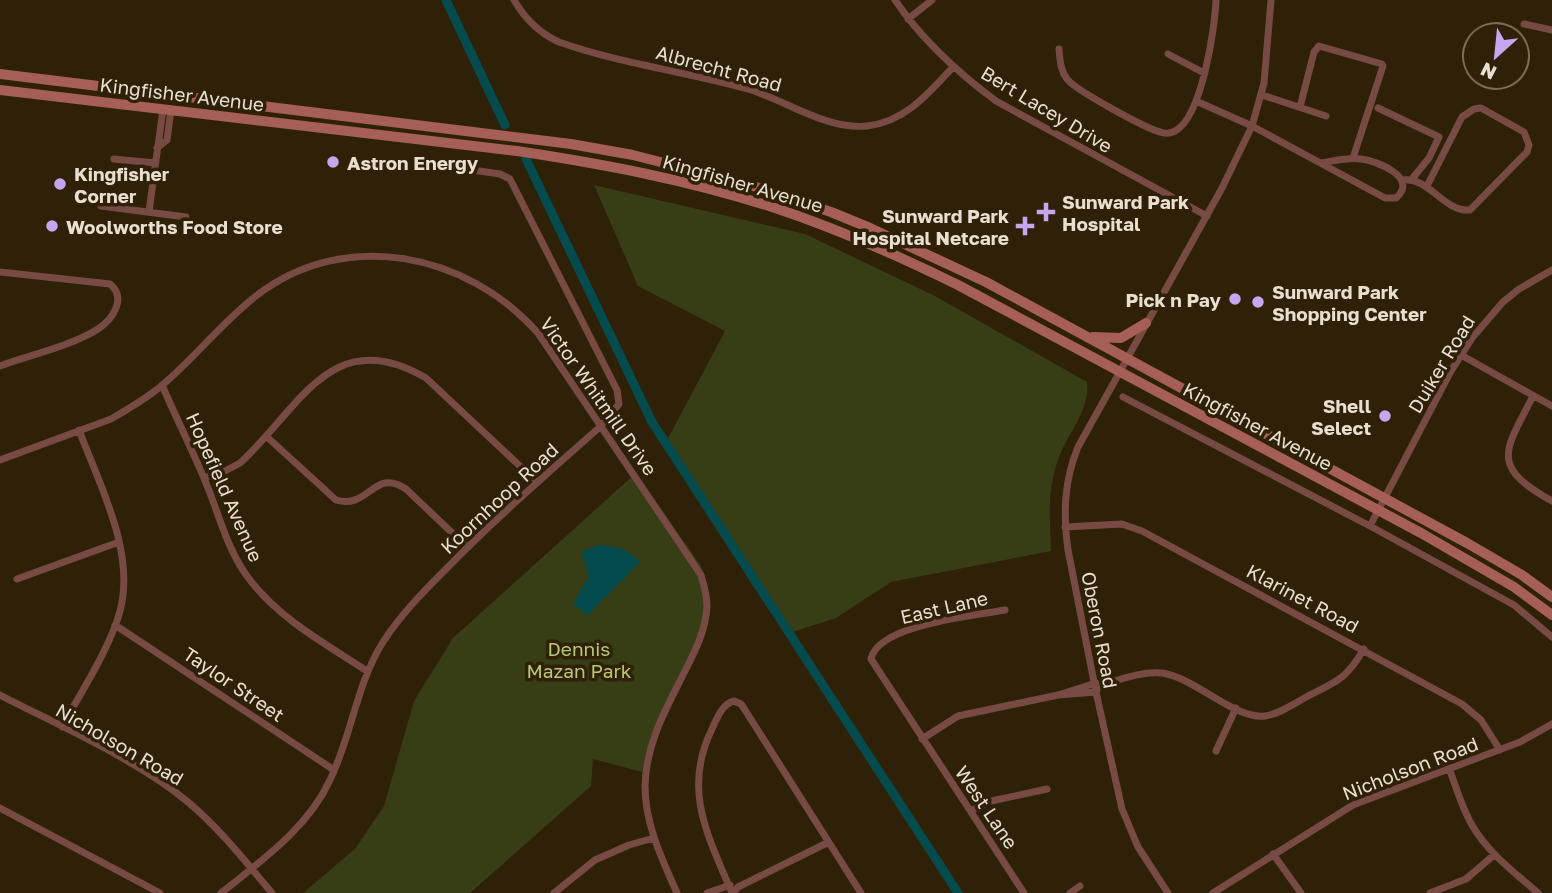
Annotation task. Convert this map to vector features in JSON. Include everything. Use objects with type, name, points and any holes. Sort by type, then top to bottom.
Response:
[{"type":"street","name":"Albrecht Road","points":[[513,0],[536,28],[559,42],[750,90],[844,125],[867,126],[903,114],[921,101],[953,67]]},
{"type":"street","name":"Bert Lacey Drive","points":[[895,0],[908,19],[953,67],[1004,106],[1207,216]]},
{"type":"street","points":[[908,19],[932,0]]},
{"type":"street","points":[[1059,48],[1062,72],[1070,83],[1156,131],[1166,133],[1177,130],[1196,102],[1211,41],[1216,0]]},
{"type":"street","name":"Oberon Road","points":[[1168,893],[1138,847],[1122,809],[1065,527],[1065,489],[1074,458],[1207,216],[1252,126],[1262,95],[1271,0]]},
{"type":"street","points":[[1531,26],[1552,30]]},
{"type":"street","points":[[1300,107],[1314,52],[1319,46],[1382,64],[1353,158]]},
{"type":"street","points":[[1168,54],[1204,73]]},
{"type":"street","name":"Kingfisher Avenue","points":[[0,74],[571,144],[688,168],[831,212],[986,282],[1500,561],[1552,597]]},
{"type":"street","name":"Kingfisher Avenue","points":[[0,90],[555,157],[640,172],[724,192],[826,226],[958,285],[1490,572],[1552,615]]},
{"type":"street","points":[[1262,95],[1326,116]]},
{"type":"street","points":[[1196,102],[1252,126],[1389,199],[1400,194],[1407,180],[1429,158],[1439,137],[1378,108]]},
{"type":"street","points":[[1321,163],[1353,158],[1366,159],[1407,180],[1427,186],[1437,196],[1465,211],[1470,210],[1527,152],[1529,145],[1524,132],[1481,108],[1474,109],[1462,117],[1427,186]]},
{"type":"street","points":[[149,212],[157,148],[167,140],[167,110]]},
{"type":"street","points":[[114,159],[155,163]]},
{"type":"street","name":"Koornhoop Road","points":[[221,893],[298,827],[320,798],[334,770],[368,671],[398,621],[467,547],[601,426],[616,408],[619,396],[510,178],[500,174],[424,163]]},
{"type":"street","points":[[101,206],[186,217]]},
{"type":"street","name":"Victor Whitmill Drive","points":[[0,460],[126,410],[162,386],[239,310],[278,282],[307,268],[348,258],[418,260],[453,271],[502,299],[538,333],[696,565],[707,599],[699,643],[651,742],[645,788],[654,838],[677,893]]},
{"type":"street","name":"Duiker Road","points":[[1370,526],[1461,355],[1487,318],[1519,289],[1552,270]]},
{"type":"street","points":[[0,272],[110,284],[115,288],[119,300],[111,316],[99,328],[0,366]]},
{"type":"street","points":[[1086,336],[1121,338],[1146,323]]},
{"type":"street","points":[[1461,355],[1552,406]]},
{"type":"street","points":[[204,478],[234,467],[266,436],[308,388],[334,369],[360,361],[393,363],[426,378],[537,482]]},
{"type":"street","name":"Hopefield Avenue","points":[[162,386],[204,478],[235,556],[250,581],[295,624],[368,671]]},
{"type":"street","points":[[1533,396],[1510,441],[1509,459],[1514,473],[1524,485],[1552,501]]},
{"type":"street","points":[[1123,397],[1370,526],[1514,605],[1552,637]]},
{"type":"street","points":[[62,727],[115,625],[123,588],[124,567],[119,542],[79,430]]},
{"type":"street","points":[[266,436],[336,500],[348,503],[357,501],[382,483],[393,482],[405,489],[467,547]]},
{"type":"street","name":"Klarinet Road","points":[[1065,527],[1129,525],[1364,649],[1472,711],[1500,750]]},
{"type":"street","points":[[17,579],[119,542]]},
{"type":"street","name":"East Lane","points":[[922,739],[874,667],[871,659],[875,648],[903,630],[1005,610]]},
{"type":"street","name":"Taylor Street","points":[[115,625],[334,770]]},
{"type":"street","points":[[922,739],[958,716],[1096,687],[1139,675],[1163,673],[1180,679],[1246,714],[1262,717],[1278,712],[1343,678],[1364,649]]},
{"type":"street","name":"Nicholson Road","points":[[0,695],[123,760],[174,791],[222,834],[272,893]]},
{"type":"street","points":[[827,843],[734,891],[728,884],[706,834],[697,787],[709,733],[723,706],[731,701],[741,704],[861,893]]},
{"type":"street","points":[[1216,751],[1236,708]]},
{"type":"street","name":"Nicholson Road","points":[[1213,893],[1353,805],[1500,750],[1552,724]]},
{"type":"street","name":"West Lane","points":[[922,739],[1024,893]]},
{"type":"street","points":[[1449,768],[1472,825],[1494,855],[1538,893]]},
{"type":"street","points":[[971,811],[987,802],[1047,789]]},
{"type":"street","points":[[0,808],[160,893]]},
{"type":"street","points":[[554,893],[595,860],[654,838]]},
{"type":"street","points":[[1273,854],[1301,893]]},
{"type":"street","points":[[1430,893],[1466,879],[1494,855]]},
{"type":"street","points":[[707,893],[728,884]]},
{"type":"street","points":[[1070,893],[1080,886]]},
{"type":"green space","points":[[594,185],[805,234],[935,296],[1087,382],[1085,403],[1054,474],[1050,506],[1051,551],[891,582],[836,618],[786,634],[665,444],[725,331],[638,286]]},
{"type":"green space","name":"Dennis Mazan Park","points":[[636,473],[701,566],[706,602],[700,640],[653,739],[642,772],[593,759],[591,786],[470,893],[303,893],[355,849],[384,806],[414,701],[453,638]]},
{"type":"water","points":[[598,545],[626,551],[640,562],[587,616],[573,603],[589,577],[581,552]]},
{"type":"waterway","points":[[446,0],[505,125]]},
{"type":"waterway","points":[[526,159],[652,422],[958,893]]},
{"type":"place","name":"Astron Energy","points":[[333,162]]},
{"type":"place","name":"Kingfisher Corner","points":[[60,184]]},
{"type":"place","name":"Sunward Park Hospital","points":[[1046,212]]},
{"type":"place","name":"Woolworths Food Store","points":[[52,226]]},
{"type":"place","name":"Sunward Park Hospital Netcare","points":[[1025,226]]},
{"type":"place","name":"Pick n Pay","points":[[1235,299]]},
{"type":"place","name":"Sunward Park Shopping Center","points":[[1258,302]]},
{"type":"place","name":"Shell Select","points":[[1385,416]]}]
